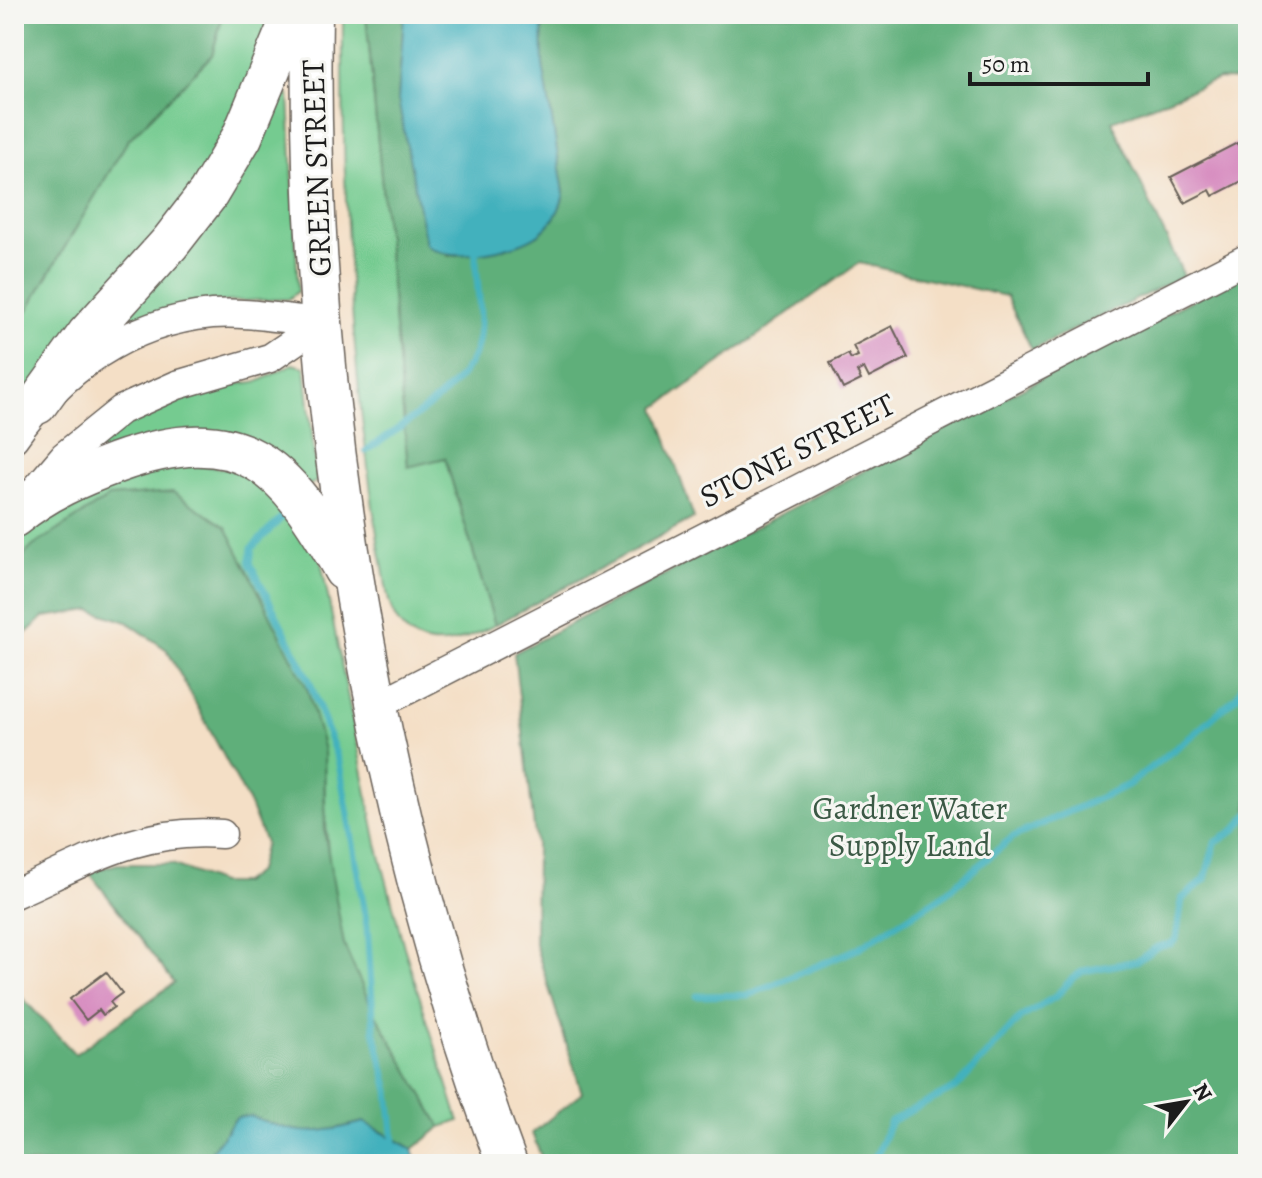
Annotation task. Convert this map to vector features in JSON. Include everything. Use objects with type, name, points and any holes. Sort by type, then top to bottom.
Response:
[{"type":"highway","points":[[37,404],[87,335],[170,243],[208,194],[242,137],[293,14]]},
{"type":"highway","name":"GREEN STREET","points":[[312,14],[313,135],[323,322]]},
{"type":"highway","points":[[323,322],[337,462],[378,705],[440,955],[507,1164]]},
{"type":"highway","points":[[14,516],[63,483],[129,459],[182,446],[232,449],[253,458],[291,487],[322,531],[358,596]]},
{"type":"street","name":"STONE STREET","points":[[378,705],[1248,258]]},
{"type":"street","name":"GREEN STREET","points":[[14,438],[37,404],[84,362],[158,326],[214,314],[323,322]]},
{"type":"street","name":"GREEN STREET","points":[[14,516],[64,456],[121,410],[177,385],[270,358],[323,322]]},
{"type":"street","points":[[14,894],[133,842],[172,832],[222,834]]},
{"type":"green space","points":[[14,14],[223,14],[212,55],[128,140],[14,333]]},
{"type":"green space","points":[[223,14],[278,14],[210,176],[51,360],[14,415],[14,333],[128,140],[212,55]]},
{"type":"green space","points":[[343,14],[366,14],[408,466],[445,458],[495,625],[447,643],[423,641],[411,635],[396,619],[387,593],[378,540],[362,419],[349,267]]},
{"type":"green space","points":[[366,14],[404,14],[398,100],[448,256],[507,248],[538,235],[564,193],[543,65],[542,14],[606,14],[610,20],[628,21],[643,14],[1248,14],[1248,80],[1219,79],[1112,121],[1184,276],[1032,350],[1006,296],[859,263],[656,408],[694,518],[495,625],[445,458],[408,467]]},
{"type":"green space","points":[[282,94],[289,95],[298,291],[289,299],[216,302],[122,328],[117,321]]},
{"type":"green space","name":"Gardner Water Supply Land","points":[[1248,271],[1248,1164],[544,1164],[532,1133],[582,1093],[535,944],[536,845],[514,653]]},
{"type":"green space","points":[[292,364],[305,367],[317,481],[308,486],[291,468],[89,459],[96,439],[123,421],[202,389],[260,381]]},
{"type":"green space","points":[[189,464],[233,470],[268,483],[317,541],[377,844],[404,947],[459,1121],[441,1127],[374,1014],[352,967],[333,896],[326,823],[324,750],[109,497],[34,546],[14,565],[14,542],[56,508],[99,486]]},
{"type":"green space","points":[[173,492],[226,527],[307,688],[324,750],[325,835],[344,945],[371,1006],[441,1127],[413,1149],[364,1122],[327,1131],[299,1133],[257,1120],[236,1118],[202,1164],[14,1164],[14,989],[75,1054],[174,983],[89,872],[117,864],[172,864],[220,883],[242,883],[258,871],[265,843],[250,805],[167,650],[127,622],[91,610],[44,617],[14,644],[14,565],[33,546],[109,497]]},
{"type":"water","points":[[404,14],[542,14],[543,65],[564,193],[555,216],[539,234],[515,246],[482,253],[450,254],[426,245],[398,100]]},
{"type":"water","points":[[251,1116],[282,1127],[307,1131],[364,1122],[413,1149],[418,1164],[202,1164],[236,1118]]},
{"type":"building","points":[[1237,143],[1248,164],[1248,178],[1213,196],[1210,190],[1185,203],[1171,177]]},
{"type":"building","points":[[892,326],[908,358],[869,378],[864,368],[857,372],[861,380],[843,389],[830,363],[848,354],[851,359],[858,356],[853,346]]},
{"type":"building","points":[[106,972],[122,993],[110,1002],[114,1007],[103,1015],[99,1010],[86,1020],[70,999]]},
{"type":"waterway","points":[[366,451],[430,405],[471,361],[477,346],[480,321],[476,246]]},
{"type":"waterway","points":[[284,515],[252,548],[250,563],[309,680],[339,763],[367,926],[374,1030],[389,1091],[396,1164]]},
{"type":"waterway","points":[[697,996],[748,995],[855,950],[942,896],[1013,837],[1128,785],[1193,735],[1238,695],[1248,675]]},
{"type":"waterway","points":[[866,1164],[876,1156],[891,1121],[957,1087],[1020,1018],[1055,997],[1083,971],[1137,961],[1157,947],[1171,944],[1176,939],[1182,899],[1205,879],[1215,843],[1235,830],[1248,815]]}]
